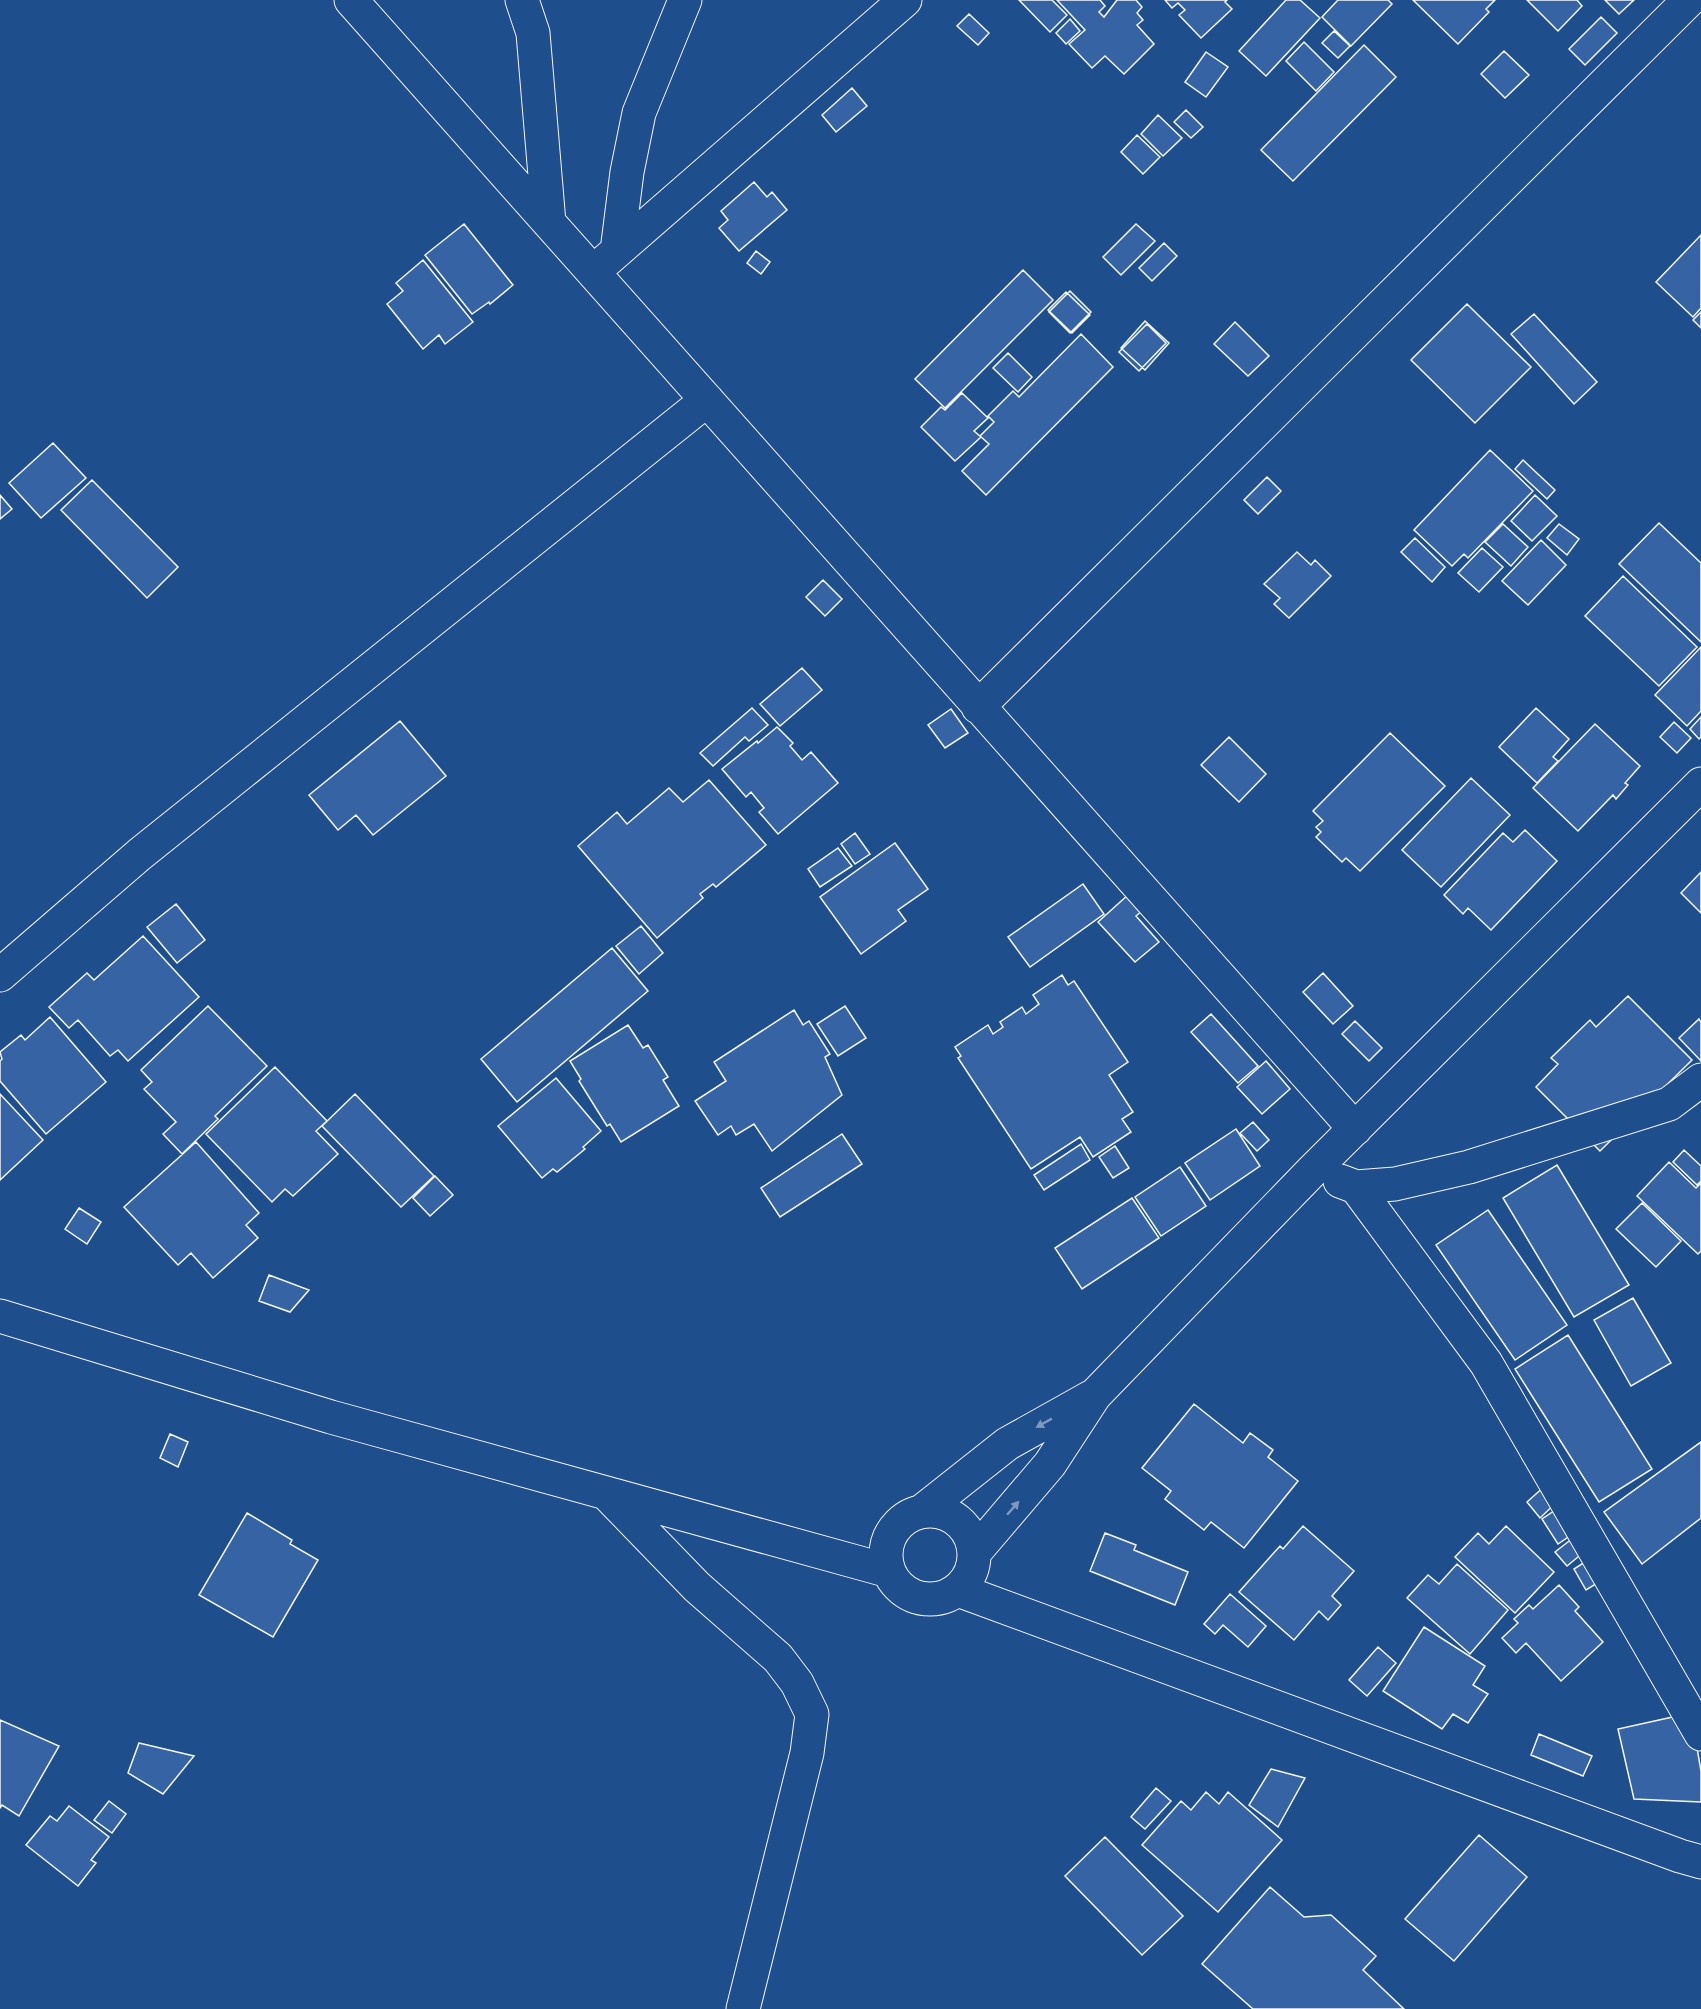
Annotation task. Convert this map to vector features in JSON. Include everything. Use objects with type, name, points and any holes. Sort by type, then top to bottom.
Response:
[{"type":"street","points":[[351,0],[549,223],[605,262],[707,400],[1355,1129]]},
{"type":"street","points":[[522,0],[533,33],[549,223]]},
{"type":"street","points":[[605,262],[639,113],[685,0]]},
{"type":"street","points":[[605,262],[905,0]]},
{"type":"street","points":[[978,707],[1689,0]]},
{"type":"street","points":[[0,975],[140,854],[707,400]]},
{"type":"street","points":[[975,1552],[1050,1464],[1095,1395],[1312,1171],[1701,784]]},
{"type":"street","points":[[1312,1171],[1356,1187],[1395,1184],[1468,1167],[1669,1104],[1701,1080]]},
{"type":"street","points":[[1356,1187],[1486,1363],[1701,1734]]},
{"type":"street","points":[[0,1316],[331,1417],[889,1571]]},
{"type":"street","points":[[921,1512],[1007,1444],[1095,1395]]},
{"type":"street","points":[[606,1492],[697,1587],[778,1658],[797,1683],[812,1714],[807,1753],[743,2009]]},
{"type":"street","points":[[936,1511],[951,1515],[963,1525],[971,1538],[975,1552],[968,1580],[946,1597],[932,1600],[919,1599],[895,1583],[885,1556],[891,1535],[907,1517],[921,1512],[936,1511]]},
{"type":"street","points":[[958,1590],[1701,1862]]},
{"type":"building","points":[[1019,0],[1052,0],[1067,15],[1050,32]]},
{"type":"building","points":[[1057,0],[1100,0],[1105,6],[1099,12],[1104,17],[1117,0],[1136,0],[1142,7],[1137,13],[1143,20],[1137,25],[1154,44],[1124,74],[1105,56],[1092,68],[1069,44],[1085,30]]},
{"type":"building","points":[[1165,0],[1227,0],[1225,2],[1232,9],[1201,38],[1179,15],[1185,10],[1178,3],[1172,8]]},
{"type":"building","points":[[1286,0],[1300,0],[1320,18],[1266,76],[1239,51]]},
{"type":"building","points":[[1338,0],[1388,0],[1392,4],[1351,46],[1322,17]]},
{"type":"building","points":[[1413,0],[1495,0],[1486,9],[1489,12],[1458,44]]},
{"type":"building","points":[[1527,0],[1577,0],[1582,6],[1558,31]]},
{"type":"building","points":[[1605,0],[1634,0],[1619,14]]},
{"type":"building","points":[[969,14],[989,33],[978,45],[957,26]]},
{"type":"building","points":[[1601,17],[1617,33],[1585,65],[1569,49]]},
{"type":"building","points":[[1070,19],[1080,31],[1066,44],[1056,33]]},
{"type":"building","points":[[1334,31],[1350,46],[1338,58],[1322,43]]},
{"type":"building","points":[[1304,42],[1334,72],[1316,91],[1286,61]]},
{"type":"building","points":[[1364,45],[1396,77],[1293,181],[1261,150]]},
{"type":"building","points":[[1504,51],[1529,75],[1505,98],[1481,74]]},
{"type":"building","points":[[1206,52],[1228,67],[1206,97],[1185,82]]},
{"type":"building","points":[[852,88],[867,106],[836,132],[822,115]]},
{"type":"building","points":[[1186,110],[1203,127],[1191,138],[1174,122]]},
{"type":"building","points":[[1158,115],[1182,138],[1163,156],[1141,134]]},
{"type":"building","points":[[1137,135],[1160,157],[1143,174],[1121,152]]},
{"type":"building","points":[[754,182],[767,197],[772,192],[787,210],[739,251],[719,228],[728,220],[721,211]]},
{"type":"building","points":[[464,224],[513,285],[490,304],[489,302],[472,314],[425,255]]},
{"type":"building","points":[[1136,224],[1155,241],[1121,275],[1103,257]]},
{"type":"building","points":[[1701,235],[1701,308],[1693,317],[1656,282]]},
{"type":"building","points":[[1164,243],[1177,256],[1152,281],[1139,268]]},
{"type":"building","points":[[756,251],[770,262],[761,274],[747,263]]},
{"type":"building","points":[[423,260],[473,322],[445,344],[439,335],[423,349],[387,304],[403,291],[396,283]]},
{"type":"building","points":[[1023,270],[1053,300],[945,408],[915,379]]},
{"type":"building","points":[[1070,291],[1091,312],[1070,333],[1049,312]]},
{"type":"building","points":[[1066,292],[1090,315],[1072,333],[1048,310]]},
{"type":"building","points":[[1467,304],[1531,367],[1475,423],[1411,360]]},
{"type":"building","points":[[1701,312],[1701,328],[1693,320]]},
{"type":"building","points":[[1534,314],[1597,382],[1574,404],[1511,334]]},
{"type":"building","points":[[1145,321],[1169,343],[1145,370],[1121,348]]},
{"type":"building","points":[[1235,322],[1269,356],[1248,376],[1214,344]]},
{"type":"building","points":[[1147,324],[1166,343],[1139,371],[1119,352]]},
{"type":"building","points":[[1081,334],[1113,367],[986,495],[962,471],[989,444],[980,436],[994,422],[988,416],[1013,391],[1019,397]]},
{"type":"building","points":[[1008,353],[1032,377],[1018,392],[993,368]]},
{"type":"building","points":[[962,393],[988,418],[974,431],[981,437],[955,461],[921,427],[941,407],[945,410]]},
{"type":"building","points":[[53,443],[86,478],[41,518],[9,483]]},
{"type":"building","points":[[1490,450],[1533,491],[1468,558],[1464,554],[1452,566],[1414,530]]},
{"type":"building","points":[[1523,460],[1555,490],[1547,499],[1515,469]]},
{"type":"building","points":[[1267,477],[1281,491],[1258,514],[1244,500]]},
{"type":"building","points":[[92,480],[178,567],[147,598],[61,510]]},
{"type":"building","points":[[0,495],[12,509],[0,519]]},
{"type":"building","points":[[1535,495],[1557,516],[1532,541],[1511,521]]},
{"type":"building","points":[[1659,523],[1701,563],[1701,642],[1619,564]]},
{"type":"building","points":[[1503,524],[1528,547],[1511,566],[1485,542]]},
{"type":"building","points":[[1559,524],[1579,539],[1567,555],[1547,538]]},
{"type":"building","points":[[1415,538],[1445,567],[1432,582],[1401,552]]},
{"type":"building","points":[[1541,540],[1566,565],[1528,605],[1502,581]]},
{"type":"building","points":[[1482,548],[1503,567],[1479,592],[1458,573]]},
{"type":"building","points":[[1297,552],[1311,565],[1315,560],[1331,576],[1289,618],[1274,604],[1280,598],[1264,584]]},
{"type":"building","points":[[1623,576],[1697,647],[1659,686],[1585,616]]},
{"type":"building","points":[[823,580],[842,599],[825,616],[806,597]]},
{"type":"building","points":[[1701,647],[1701,711],[1687,726],[1655,695]]},
{"type":"building","points":[[802,668],[822,690],[780,726],[760,704]]},
{"type":"building","points":[[752,708],[768,725],[749,741],[745,737],[713,766],[700,753]]},
{"type":"building","points":[[1536,708],[1569,739],[1553,757],[1558,761],[1537,783],[1499,747]]},
{"type":"building","points":[[951,709],[968,733],[945,748],[928,725]]},
{"type":"building","points":[[1701,717],[1701,737],[1699,739],[1690,729]]},
{"type":"building","points":[[400,721],[446,776],[373,835],[356,815],[338,830],[309,795]]},
{"type":"building","points":[[1674,722],[1691,738],[1677,753],[1660,737]]},
{"type":"building","points":[[1595,724],[1640,766],[1625,783],[1628,785],[1616,799],[1613,795],[1578,831],[1533,788]]},
{"type":"building","points":[[777,727],[793,743],[790,746],[802,760],[811,752],[838,783],[778,834],[759,812],[764,808],[751,792],[746,797],[722,769]]},
{"type":"building","points":[[1390,733],[1445,786],[1360,871],[1346,858],[1342,862],[1316,837],[1321,832],[1316,827],[1323,821],[1313,811]]},
{"type":"building","points":[[1229,737],[1266,774],[1239,802],[1201,765]]},
{"type":"building","points":[[1471,778],[1510,815],[1441,887],[1402,850]]},
{"type":"building","points":[[709,780],[766,845],[716,887],[713,884],[700,894],[703,898],[657,938],[578,846],[617,812],[627,824],[669,788],[683,802]]},
{"type":"building","points":[[1525,830],[1557,861],[1491,930],[1468,908],[1463,914],[1444,895],[1503,833],[1513,842]]},
{"type":"building","points":[[855,833],[870,854],[855,864],[841,844]]},
{"type":"building","points":[[895,843],[928,889],[898,910],[906,921],[861,954],[820,897]]},
{"type":"building","points":[[838,848],[852,866],[820,887],[808,869]]},
{"type":"building","points":[[1701,872],[1701,913],[1681,893]]},
{"type":"building","points":[[1083,884],[1104,914],[1030,967],[1008,937]]},
{"type":"building","points":[[1129,894],[1143,910],[1136,916],[1159,942],[1135,962],[1098,922]]},
{"type":"building","points":[[176,904],[205,940],[177,963],[147,927]]},
{"type":"building","points":[[641,926],[663,953],[639,974],[616,946]]},
{"type":"building","points":[[143,936],[199,997],[128,1061],[118,1050],[110,1056],[78,1020],[69,1028],[49,1007],[87,973],[94,980]]},
{"type":"building","points":[[612,948],[648,991],[517,1102],[481,1059]]},
{"type":"building","points":[[1323,973],[1353,1006],[1333,1024],[1303,992]]},
{"type":"building","points":[[1062,975],[1068,985],[1074,981],[1128,1062],[1109,1075],[1133,1112],[1122,1119],[1131,1132],[1093,1157],[1080,1137],[1031,1169],[958,1058],[961,1056],[955,1047],[988,1025],[993,1034],[1003,1027],[1000,1022],[1022,1007],[1026,1014],[1039,1004],[1033,995]]},
{"type":"building","points":[[1628,996],[1692,1060],[1600,1151],[1536,1087],[1558,1064],[1551,1058],[1590,1020],[1596,1027]]},
{"type":"building","points":[[208,1006],[267,1066],[215,1116],[218,1119],[182,1154],[163,1134],[176,1122],[144,1089],[152,1082],[141,1070]]},
{"type":"building","points":[[845,1006],[866,1038],[838,1056],[817,1024]]},
{"type":"building","points":[[794,1010],[803,1025],[809,1021],[830,1054],[825,1057],[842,1095],[772,1151],[754,1124],[736,1135],[731,1126],[718,1135],[695,1101],[726,1081],[714,1062]]},
{"type":"building","points":[[1211,1014],[1258,1066],[1238,1083],[1191,1032]]},
{"type":"building","points":[[50,1017],[106,1082],[46,1134],[0,1081],[0,1061],[2,1059],[0,1052],[21,1035],[25,1040]]},
{"type":"building","points":[[1699,1019],[1701,1022],[1701,1061],[1679,1038]]},
{"type":"building","points":[[1355,1021],[1382,1048],[1369,1061],[1342,1034]]},
{"type":"building","points":[[628,1025],[643,1048],[648,1045],[668,1077],[663,1080],[679,1106],[621,1142],[610,1124],[607,1126],[579,1081],[581,1079],[570,1061]]},
{"type":"building","points":[[1266,1061],[1290,1089],[1262,1114],[1237,1087]]},
{"type":"building","points":[[275,1067],[327,1121],[316,1131],[338,1154],[293,1196],[285,1189],[272,1202],[206,1134]]},
{"type":"building","points":[[556,1078],[601,1131],[583,1147],[585,1149],[557,1172],[553,1169],[542,1178],[498,1126]]},
{"type":"building","points":[[0,1094],[43,1140],[0,1180]]},
{"type":"building","points":[[355,1094],[434,1176],[401,1207],[322,1126]]},
{"type":"building","points":[[1253,1122],[1269,1140],[1257,1151],[1240,1133]]},
{"type":"building","points":[[1236,1129],[1260,1166],[1210,1200],[1185,1163]]},
{"type":"building","points":[[842,1134],[862,1164],[780,1217],[761,1188]]},
{"type":"building","points":[[196,1142],[259,1213],[246,1225],[258,1238],[213,1278],[191,1253],[178,1265],[124,1207]]},
{"type":"building","points":[[1081,1144],[1090,1160],[1044,1190],[1034,1175]]},
{"type":"building","points":[[1115,1146],[1129,1168],[1113,1178],[1099,1157]]},
{"type":"building","points":[[1684,1150],[1701,1166],[1701,1181],[1697,1185],[1673,1162]]},
{"type":"building","points":[[1669,1162],[1696,1188],[1701,1183],[1701,1251],[1698,1254],[1637,1196]]},
{"type":"building","points":[[1557,1165],[1629,1285],[1574,1317],[1503,1198]]},
{"type":"building","points":[[1180,1167],[1206,1206],[1161,1236],[1135,1197]]},
{"type":"building","points":[[435,1176],[453,1195],[430,1216],[413,1198]]},
{"type":"building","points":[[1132,1198],[1159,1238],[1082,1289],[1055,1248]]},
{"type":"building","points":[[1642,1203],[1681,1241],[1656,1267],[1616,1229]]},
{"type":"building","points":[[79,1208],[101,1222],[87,1244],[65,1229]]},
{"type":"building","points":[[1488,1210],[1567,1325],[1515,1360],[1436,1245]]},
{"type":"building","points":[[269,1275],[309,1290],[290,1312],[259,1301]]},
{"type":"building","points":[[1633,1298],[1671,1363],[1631,1386],[1594,1320]]},
{"type":"building","points":[[1568,1335],[1652,1469],[1599,1502],[1515,1369]]},
{"type":"building","points":[[1194,1404],[1243,1443],[1250,1433],[1273,1450],[1268,1457],[1298,1481],[1244,1548],[1211,1522],[1204,1530],[1165,1499],[1171,1491],[1142,1468]]},
{"type":"building","points":[[170,1434],[188,1442],[178,1467],[160,1458]]},
{"type":"building","points":[[1701,1442],[1701,1518],[1642,1564],[1604,1512]]},
{"type":"building","points":[[1546,1485],[1559,1500],[1540,1518],[1527,1502]]},
{"type":"building","points":[[1560,1507],[1577,1531],[1558,1544],[1542,1519]]},
{"type":"building","points":[[247,1513],[292,1540],[290,1544],[318,1560],[273,1637],[199,1595]]},
{"type":"building","points":[[1303,1526],[1354,1571],[1332,1596],[1341,1605],[1328,1620],[1319,1611],[1294,1640],[1239,1592],[1280,1546],[1283,1549]]},
{"type":"building","points":[[1506,1526],[1554,1572],[1515,1613],[1455,1557],[1478,1533],[1489,1544]]},
{"type":"building","points":[[1105,1533],[1136,1545],[1134,1550],[1188,1572],[1175,1605],[1090,1571]]},
{"type":"building","points":[[1573,1538],[1584,1552],[1567,1566],[1555,1552]]},
{"type":"building","points":[[1591,1558],[1604,1579],[1586,1590],[1574,1569]]},
{"type":"building","points":[[1457,1564],[1508,1610],[1470,1654],[1407,1598],[1428,1575],[1439,1584]]},
{"type":"building","points":[[1559,1585],[1579,1607],[1575,1611],[1603,1642],[1561,1681],[1526,1643],[1516,1653],[1502,1638],[1518,1623],[1514,1619],[1529,1605],[1533,1609]]},
{"type":"building","points":[[1230,1594],[1266,1626],[1248,1647],[1223,1625],[1215,1634],[1204,1624]]},
{"type":"building","points":[[1424,1627],[1485,1666],[1473,1685],[1488,1694],[1468,1723],[1453,1714],[1442,1729],[1383,1691]]},
{"type":"building","points":[[1378,1647],[1396,1663],[1367,1696],[1349,1680]]},
{"type":"building","points":[[1691,1713],[1701,1771],[1701,1802],[1634,1799],[1618,1729]]},
{"type":"building","points":[[0,1720],[59,1746],[19,1816],[2,1805],[0,1808]]},
{"type":"building","points":[[1539,1734],[1592,1756],[1583,1776],[1531,1755]]},
{"type":"building","points":[[139,1743],[194,1756],[163,1794],[128,1773]]},
{"type":"building","points":[[1271,1769],[1305,1778],[1278,1827],[1249,1805]]},
{"type":"building","points":[[1156,1788],[1171,1801],[1145,1829],[1131,1817]]},
{"type":"building","points":[[1206,1792],[1219,1804],[1228,1792],[1282,1840],[1218,1912],[1142,1845],[1181,1801],[1191,1810]]},
{"type":"building","points":[[109,1801],[126,1814],[112,1833],[94,1820]]},
{"type":"building","points":[[69,1806],[109,1837],[91,1860],[96,1863],[78,1886],[26,1845],[50,1816],[57,1821]]},
{"type":"building","points":[[1479,1835],[1527,1877],[1454,1961],[1405,1919]]},
{"type":"building","points":[[1105,1837],[1183,1916],[1142,1955],[1065,1876]]},
{"type":"building","points":[[1270,1887],[1304,1917],[1331,1915],[1376,1956],[1363,1970],[1404,2009],[1253,2009],[1202,1964]]}]
